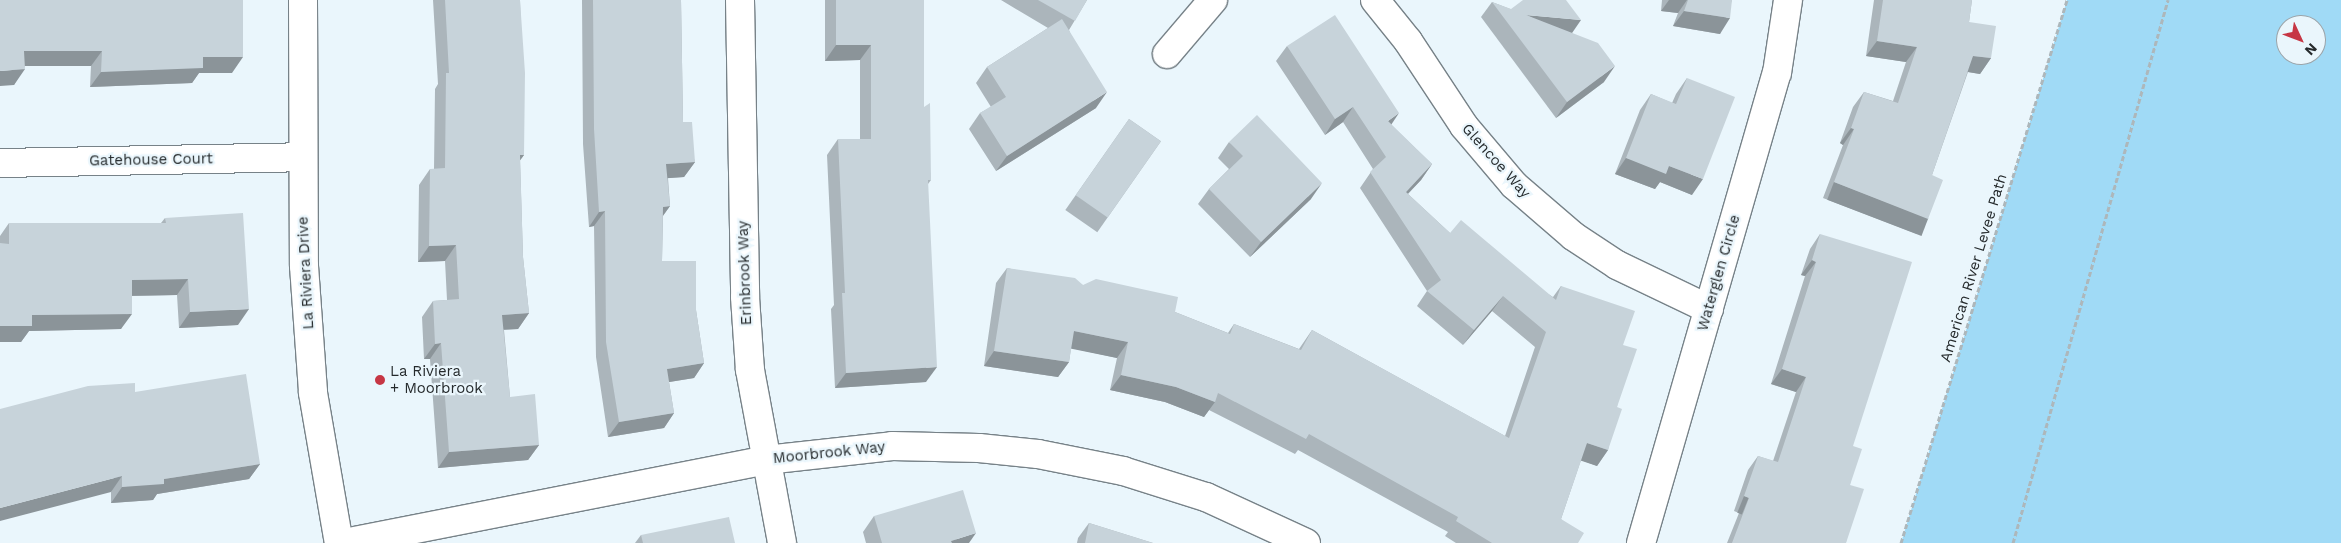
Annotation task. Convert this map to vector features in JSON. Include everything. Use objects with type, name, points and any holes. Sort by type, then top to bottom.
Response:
[{"type":"street","name":"La Riviera Drive","points":[[303,0],[302,157],[304,266],[313,392],[339,543]]},
{"type":"street","name":"Erinbrook Way","points":[[740,0],[744,297],[750,370],[782,543]]},
{"type":"street","points":[[1167,54],[1212,0]]},
{"type":"street","name":"Glencoe Way","points":[[1376,0],[1408,41],[1464,126],[1514,186],[1573,236],[1616,265],[1709,308]]},
{"type":"street","name":"Waterglen Circle","points":[[1640,543],[1777,73],[1788,0]]},
{"type":"street","name":"Gatehouse Court","points":[[0,163],[302,157]]},
{"type":"street","name":"Moorbrook Way","points":[[344,543],[766,460],[807,453],[892,446],[980,448],[1038,454],[1123,470],[1206,497],[1306,543]]},
{"type":"path","name":"American River Levee Path","points":[[1901,543],[2067,0]]},
{"type":"path","points":[[2013,543],[2168,0]]},
{"type":"shaded area","points":[[2067,0],[2341,0],[2341,543],[1901,543]]},
{"type":"building","points":[[0,0],[243,0],[243,57],[203,57],[203,68],[101,72],[102,51],[24,51],[25,69],[0,71]]},
{"type":"building","points":[[445,0],[520,0],[525,73],[524,155],[520,155],[523,257],[529,313],[502,315],[510,397],[535,394],[539,445],[449,452],[441,343],[435,344],[433,301],[459,299],[456,245],[429,246],[430,169],[445,168],[446,73],[449,73]]},
{"type":"building","points":[[593,0],[681,0],[683,122],[692,122],[695,162],[666,164],[670,206],[663,207],[662,261],[696,261],[696,310],[704,363],[667,369],[674,413],[619,422],[606,342],[605,211],[599,212],[594,129]]},
{"type":"building","points":[[836,0],[924,0],[924,107],[930,103],[931,180],[928,180],[937,367],[846,373],[842,293],[845,293],[838,139],[871,139],[871,45],[836,45]]},
{"type":"building","points":[[1038,0],[1087,0],[1075,21]]},
{"type":"building","points":[[1523,0],[1566,0],[1581,20],[1526,15],[1598,43],[1615,66],[1567,102],[1492,2],[1511,9]]},
{"type":"building","points":[[1688,0],[1732,0],[1730,18],[1684,11]]},
{"type":"building","points":[[1883,0],[1972,0],[1969,22],[1996,26],[1991,58],[1973,56],[1932,175],[1943,180],[1928,219],[1834,182],[1854,129],[1851,128],[1864,92],[1898,103],[1917,47],[1877,41]]},
{"type":"building","points":[[1335,15],[1399,113],[1388,121],[1432,164],[1406,192],[1450,233],[1461,220],[1556,300],[1561,286],[1635,311],[1623,345],[1637,349],[1617,407],[1622,409],[1608,450],[1587,443],[1561,519],[1584,533],[1578,543],[1492,543],[1456,521],[1458,517],[1309,434],[1306,439],[1218,393],[1215,402],[1176,387],[1121,375],[1128,342],[1074,331],[1069,362],[994,351],[1007,268],[1075,278],[1083,285],[1096,279],[1178,297],[1175,312],[1230,334],[1234,324],[1301,350],[1312,330],[1509,438],[1546,332],[1503,296],[1474,330],[1427,291],[1441,280],[1370,172],[1386,157],[1353,107],[1335,119],[1287,46]]},
{"type":"building","points":[[1062,19],[1107,92],[1007,156],[980,113],[1006,97],[987,67]]},
{"type":"building","points":[[1687,78],[1735,97],[1703,179],[1669,166],[1666,174],[1626,158],[1651,94],[1676,104]]},
{"type":"building","points":[[1257,115],[1322,183],[1261,242],[1209,189],[1243,156],[1229,142]]},
{"type":"building","points":[[1129,119],[1161,141],[1108,218],[1076,195]]},
{"type":"building","points":[[243,213],[249,309],[190,312],[188,279],[132,280],[132,314],[32,315],[32,326],[0,326],[0,243],[9,244],[9,223],[166,223],[165,218]]},
{"type":"building","points":[[1820,234],[1912,262],[1853,446],[1862,449],[1850,485],[1864,489],[1846,543],[1732,543],[1749,498],[1744,496],[1758,456],[1778,462],[1806,377],[1782,369],[1816,262],[1812,260]]},
{"type":"building","points":[[246,374],[260,464],[164,479],[164,484],[122,487],[122,476],[0,508],[0,409],[88,386],[135,383],[135,392]]},
{"type":"building","points":[[963,490],[976,533],[951,541],[952,543],[882,543],[874,516]]},
{"type":"building","points":[[729,517],[735,543],[643,543],[641,535]]},
{"type":"building","points":[[1089,523],[1153,543],[1085,543]]},
{"type":"place","name":"La Riviera + Moorbrook","points":[[380,380]]}]
